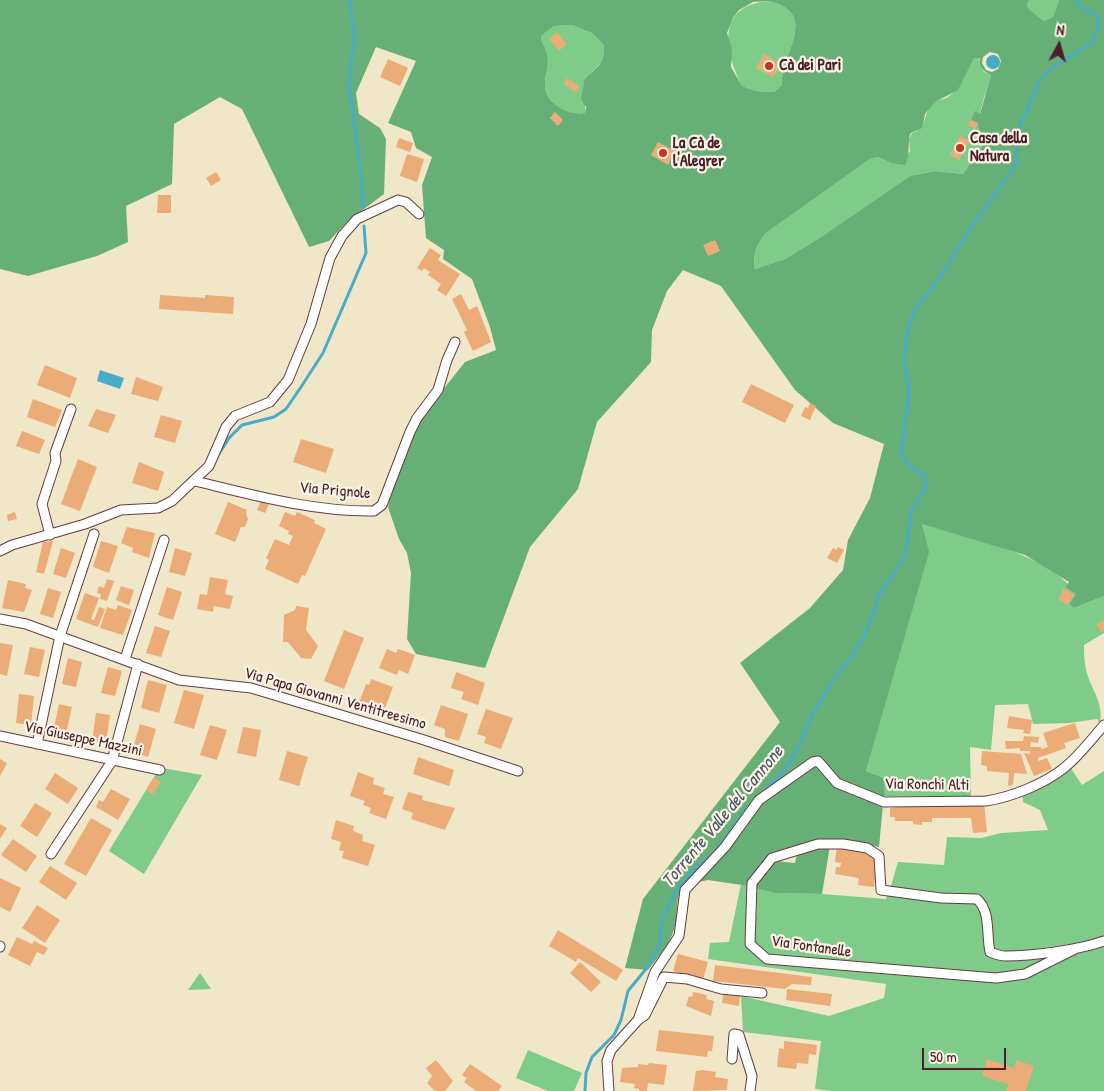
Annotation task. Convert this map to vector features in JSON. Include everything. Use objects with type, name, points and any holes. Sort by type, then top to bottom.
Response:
[{"type":"street","points":[[0,551],[12,545],[50,535],[121,510],[144,510],[166,506],[209,466],[226,427],[234,416],[270,402],[288,380],[311,324],[330,258],[342,236],[357,219],[398,200],[406,202],[419,214]]},
{"type":"street","name":"Via Prignole","points":[[195,481],[264,498],[318,507],[374,512],[382,505],[417,418],[438,390],[446,360],[455,342]]},
{"type":"street","points":[[50,535],[42,504],[56,460],[55,453],[70,409]]},
{"type":"street","points":[[36,744],[60,636],[94,534]]},
{"type":"street","points":[[125,659],[164,540]]},
{"type":"street","name":"Via Papa Giovanni Ventitreesimo","points":[[0,618],[60,636],[179,680],[250,688],[422,739],[518,772]]},
{"type":"street","points":[[51,854],[112,761],[138,664]]},
{"type":"street","name":"Via Ronchi Alti","points":[[609,1091],[607,1061],[611,1050],[638,1020],[654,972],[679,936],[685,890],[725,847],[759,800],[813,762],[820,762],[837,783],[884,802],[986,801],[1001,799],[1050,777],[1075,757],[1104,725]]},
{"type":"street","name":"Via Giuseppe Mazzini","points":[[0,736],[160,770]]},
{"type":"street","name":"Via Fontanelle","points":[[1077,948],[1025,974],[996,978],[767,959],[750,944],[752,883],[772,858],[818,844],[867,848],[880,856],[881,890],[941,898],[977,899],[983,904],[987,914],[986,936],[990,952],[1003,957],[1090,946],[1104,941]]},
{"type":"street","points":[[638,1020],[645,1015],[664,977],[687,979],[722,989],[762,993]]},
{"type":"street","points":[[732,1058],[734,1034],[739,1035],[752,1076],[750,1091]]},
{"type":"green space","points":[[0,0],[1029,0],[1027,5],[1030,10],[1044,21],[1053,17],[1059,0],[1104,0],[1104,596],[1074,608],[1070,604],[1076,594],[1066,587],[1069,582],[1025,555],[922,524],[929,552],[866,771],[884,778],[885,796],[883,800],[837,782],[817,757],[765,794],[776,779],[752,801],[736,820],[722,847],[682,887],[678,897],[676,921],[671,938],[648,970],[625,968],[643,899],[780,722],[740,663],[810,608],[843,570],[848,540],[870,498],[884,444],[833,423],[795,390],[721,286],[683,270],[667,291],[652,330],[651,362],[597,422],[578,489],[530,547],[485,668],[416,654],[407,639],[411,573],[407,553],[399,539],[388,507],[391,492],[418,423],[465,362],[496,350],[490,327],[472,279],[443,259],[444,250],[426,238],[422,185],[432,157],[416,148],[411,132],[388,123],[416,61],[376,47],[356,93],[359,114],[380,128],[386,139],[384,194],[348,221],[329,241],[309,247],[242,109],[220,97],[174,124],[172,184],[126,206],[128,242],[97,256],[28,276],[0,269]],"holes":[[[769,1],[784,7],[793,15],[795,25],[794,36],[783,73],[782,85],[774,92],[756,91],[742,86],[731,67],[732,49],[727,33],[733,18],[739,10],[753,2]],[[572,25],[592,33],[604,45],[602,61],[585,78],[581,99],[586,107],[585,113],[572,112],[559,107],[553,103],[546,91],[547,58],[541,36],[554,26]],[[990,52],[998,54],[1001,61],[998,69],[992,72],[986,70],[982,63],[983,57]],[[974,58],[980,58],[982,68],[991,75],[980,114],[975,111],[971,120],[978,123],[979,134],[983,138],[982,147],[963,174],[935,171],[910,176],[818,239],[785,259],[755,269],[754,259],[756,250],[766,233],[870,159],[878,157],[891,163],[905,165],[911,133],[922,128],[925,114],[935,102],[958,90]]]},
{"type":"green space","points":[[1029,0],[1059,0],[1053,17],[1044,21],[1030,10],[1027,5]]},
{"type":"green space","points":[[769,1],[784,7],[793,15],[795,25],[794,36],[783,73],[782,85],[774,92],[756,91],[742,86],[731,58],[729,44],[732,20],[740,11],[752,4]]},
{"type":"green space","points":[[572,25],[592,33],[604,45],[601,61],[585,78],[585,113],[572,113],[560,108],[550,99],[545,87],[546,73],[541,36],[554,26]]},
{"type":"green space","points":[[980,57],[979,60],[984,72],[991,75],[979,125],[983,138],[982,147],[963,174],[935,171],[910,176],[818,239],[785,259],[755,269],[754,259],[756,250],[766,233],[870,159],[878,157],[891,163],[910,152],[909,139],[912,133],[917,131],[923,124],[930,107],[938,100],[946,98],[953,93],[974,58]]},
{"type":"green space","points":[[922,524],[1006,549],[1048,568],[1064,580],[1076,594],[1074,608],[1104,596],[1104,633],[1084,645],[1086,669],[1100,708],[1100,723],[1097,719],[1069,723],[1033,724],[1028,704],[995,705],[991,750],[970,747],[971,796],[885,796],[884,778],[866,771],[928,552]]},
{"type":"green space","points":[[817,764],[835,785],[883,805],[879,847],[848,841],[769,857],[749,886],[708,880],[698,882],[760,800]]},
{"type":"green space","points":[[1070,767],[1082,785],[1104,771],[1104,936],[1083,942],[1007,953],[991,949],[989,910],[987,904],[981,899],[890,889],[898,862],[944,865],[947,837],[981,838],[1001,833],[1048,830],[1040,810],[1023,802],[1022,792],[1064,774]]},
{"type":"green space","points":[[162,768],[202,775],[144,874],[109,851],[154,777]]},
{"type":"green space","points":[[830,846],[822,894],[774,893],[755,888],[769,866],[776,861],[795,863],[797,854]]},
{"type":"green space","points":[[741,884],[749,886],[749,949],[766,961],[884,974],[982,980],[1025,977],[1045,969],[1078,950],[1104,944],[1104,1091],[832,1091],[815,1089],[821,1041],[743,1032],[741,996],[829,1016],[884,998],[886,984],[708,959],[710,943],[729,942]]},
{"type":"green space","points":[[755,888],[774,893],[822,894],[886,899],[888,894],[975,902],[981,905],[985,942],[989,955],[1068,950],[1029,969],[997,975],[771,957],[753,942],[757,907]]},
{"type":"green space","points":[[200,973],[211,989],[188,990]]},
{"type":"green space","points":[[528,1050],[582,1073],[574,1091],[548,1091],[516,1078]]},
{"type":"water","points":[[990,55],[996,55],[1000,62],[996,69],[990,69],[986,65],[986,59]]},
{"type":"water","points":[[100,370],[124,378],[120,389],[97,381]]},
{"type":"building","points":[[557,32],[567,44],[559,51],[549,39]]},
{"type":"building","name":"Cà dei Pari","points":[[764,54],[781,64],[773,77],[756,68]]},
{"type":"building","points":[[388,59],[408,68],[400,86],[380,77]]},
{"type":"building","points":[[567,78],[580,87],[576,92],[564,84]]},
{"type":"building","points":[[555,112],[563,120],[558,126],[550,118]]},
{"type":"building","points":[[971,120],[978,123],[975,129],[968,125]]},
{"type":"building","name":"Casa della Natura","points":[[960,136],[970,141],[959,160],[950,155]]},
{"type":"building","points":[[399,138],[413,143],[410,152],[396,147]]},
{"type":"building","name":"La Cà de l'Alegrer","points":[[658,142],[675,151],[668,165],[651,155]]},
{"type":"building","points":[[407,154],[424,159],[417,182],[400,176]]},
{"type":"building","points":[[216,172],[221,180],[211,186],[206,178]]},
{"type":"building","points":[[158,195],[171,195],[171,213],[157,213]]},
{"type":"building","points":[[715,240],[720,251],[708,256],[703,245]]},
{"type":"building","points":[[430,248],[441,255],[438,260],[460,274],[446,296],[437,290],[441,284],[428,275],[430,272],[424,268],[422,271],[417,268]]},
{"type":"building","points":[[461,294],[469,310],[477,306],[491,342],[473,351],[464,332],[467,330],[452,299]]},
{"type":"building","points":[[160,295],[205,298],[205,295],[234,297],[233,314],[159,309]]},
{"type":"building","points":[[45,365],[77,378],[70,398],[37,385]]},
{"type":"building","points":[[136,377],[163,387],[158,401],[131,394]]},
{"type":"building","points":[[751,384],[794,405],[785,423],[742,402]]},
{"type":"building","points":[[33,399],[62,410],[55,427],[27,417]]},
{"type":"building","points":[[810,403],[816,406],[810,420],[801,416],[805,407],[808,408]]},
{"type":"building","points":[[96,409],[116,415],[108,433],[88,426]]},
{"type":"building","points":[[161,415],[182,421],[175,443],[154,437]]},
{"type":"building","points":[[22,431],[45,440],[39,454],[16,446]]},
{"type":"building","points":[[301,439],[334,449],[326,473],[293,462]]},
{"type":"building","points":[[78,459],[97,467],[80,511],[61,504]]},
{"type":"building","points":[[139,462],[164,472],[158,491],[132,483]]},
{"type":"building","points":[[261,500],[269,504],[265,513],[257,510]]},
{"type":"building","points":[[228,502],[247,510],[248,519],[245,527],[241,527],[235,542],[215,534]]},
{"type":"building","points":[[15,512],[17,519],[8,521],[7,515]]},
{"type":"building","points":[[285,512],[295,516],[297,512],[315,520],[314,523],[326,529],[305,576],[302,575],[298,584],[265,569],[269,560],[266,558],[275,539],[289,545],[293,536],[288,534],[289,531],[279,526]]},
{"type":"building","points":[[127,527],[155,533],[149,558],[132,552],[133,548],[121,543]]},
{"type":"building","points":[[53,541],[44,574],[36,572],[43,542]]},
{"type":"building","points":[[101,541],[118,546],[109,573],[93,567]]},
{"type":"building","points":[[838,547],[844,550],[837,563],[827,558],[833,548],[836,550]]},
{"type":"building","points":[[61,548],[75,553],[66,578],[53,574]]},
{"type":"building","points":[[175,548],[192,553],[185,576],[169,572]]},
{"type":"building","points":[[210,577],[228,580],[225,594],[233,596],[230,609],[214,606],[213,612],[197,609],[200,594],[207,595]]},
{"type":"building","points":[[107,579],[114,581],[107,601],[100,599],[101,594],[97,593],[99,586],[104,588]]},
{"type":"building","points":[[8,580],[26,584],[25,588],[32,590],[24,612],[2,608]]},
{"type":"building","points":[[121,586],[134,590],[129,605],[116,600]]},
{"type":"building","points":[[167,587],[182,592],[173,620],[158,615]]},
{"type":"building","points":[[48,588],[61,592],[53,618],[40,614]]},
{"type":"building","points":[[1064,588],[1074,595],[1068,605],[1058,599]]},
{"type":"building","points":[[85,593],[99,598],[91,619],[94,620],[99,607],[105,609],[98,627],[76,619]]},
{"type":"building","points":[[118,605],[132,610],[123,635],[100,628],[107,607],[116,610]]},
{"type":"building","points":[[296,606],[309,608],[306,630],[318,646],[311,659],[301,658],[288,642],[283,642],[284,615],[295,610]]},
{"type":"building","points":[[1104,620],[1104,631],[1101,632],[1096,625]]},
{"type":"building","points":[[155,626],[170,631],[161,657],[146,653]]},
{"type":"building","points":[[344,630],[364,638],[344,689],[324,681]]},
{"type":"building","points":[[0,643],[13,645],[7,676],[0,674]]},
{"type":"building","points":[[30,647],[45,650],[39,677],[24,674]]},
{"type":"building","points":[[387,649],[396,653],[398,649],[415,655],[408,674],[399,670],[397,675],[379,668]]},
{"type":"building","points":[[68,658],[82,662],[76,687],[62,684]]},
{"type":"building","points":[[108,667],[122,671],[115,696],[101,693]]},
{"type":"building","points":[[456,672],[485,683],[478,705],[461,699],[464,692],[451,688]]},
{"type":"building","points":[[371,679],[393,687],[384,711],[359,703],[366,684],[369,685]]},
{"type":"building","points":[[148,680],[167,685],[159,713],[141,708]]},
{"type":"building","points":[[184,690],[204,695],[194,729],[174,723]]},
{"type":"building","points":[[19,694],[34,696],[31,725],[16,723]]},
{"type":"building","points":[[59,704],[72,707],[66,734],[53,731]]},
{"type":"building","points":[[441,705],[468,714],[459,741],[445,737],[445,729],[434,725]]},
{"type":"building","points":[[486,709],[513,718],[501,749],[484,743],[486,737],[477,734]]},
{"type":"building","points":[[96,713],[110,715],[106,744],[92,742]]},
{"type":"building","points":[[1009,716],[1032,720],[1030,734],[1023,733],[1024,730],[1007,728]]},
{"type":"building","points":[[1075,723],[1080,738],[1064,743],[1066,748],[1038,758],[1039,761],[1047,758],[1052,769],[1034,776],[1024,753],[1030,754],[1030,751],[1020,751],[1020,748],[1006,749],[1005,741],[1023,741],[1024,736],[1039,737],[1038,743],[1031,742],[1030,747],[1041,747],[1041,749],[1048,747],[1043,733]]},
{"type":"building","points":[[140,724],[156,729],[148,757],[132,752]]},
{"type":"building","points":[[210,725],[227,730],[217,760],[200,755]]},
{"type":"building","points":[[243,727],[261,730],[256,757],[237,753]]},
{"type":"building","points":[[287,751],[308,757],[299,786],[279,780]]},
{"type":"building","points":[[982,751],[1021,754],[1027,774],[1014,773],[1013,785],[1008,786],[1009,773],[987,771],[987,766],[981,765]]},
{"type":"building","points":[[418,757],[454,770],[449,786],[413,774]]},
{"type":"building","points":[[0,759],[7,763],[0,776]]},
{"type":"building","points":[[358,772],[374,778],[373,784],[385,788],[383,794],[394,797],[386,819],[369,813],[371,808],[363,805],[365,801],[350,796]]},
{"type":"building","points":[[55,773],[78,788],[68,804],[45,789]]},
{"type":"building","points":[[154,777],[161,782],[153,794],[146,790]]},
{"type":"building","points":[[111,789],[130,799],[118,820],[96,807],[99,800],[103,802]]},
{"type":"building","points":[[408,792],[423,796],[422,800],[455,808],[445,830],[411,819],[413,813],[402,809]]},
{"type":"building","points":[[35,803],[52,813],[37,837],[20,826]]},
{"type":"building","points":[[984,803],[987,832],[973,833],[971,818],[932,818],[932,822],[922,822],[922,825],[913,824],[913,821],[895,821],[895,817],[890,817],[890,808],[895,808],[895,805],[945,806]]},
{"type":"building","points":[[91,818],[112,830],[86,876],[64,864]]},
{"type":"building","points":[[336,820],[354,826],[353,831],[363,835],[362,841],[375,845],[368,866],[342,858],[344,851],[339,850],[341,842],[331,839]]},
{"type":"building","points":[[0,824],[7,828],[0,839]]},
{"type":"building","points":[[13,839],[37,856],[26,872],[1,855]]},
{"type":"building","points":[[837,847],[866,851],[877,858],[874,887],[858,885],[859,878],[835,874],[836,867],[840,867],[841,863],[835,862]]},
{"type":"building","points":[[50,866],[77,883],[66,900],[39,882]]},
{"type":"building","points":[[0,878],[21,888],[10,912],[0,907]]},
{"type":"building","points":[[37,905],[60,920],[45,943],[22,928]]},
{"type":"building","points":[[558,930],[623,970],[616,981],[578,958],[576,962],[549,946]]},
{"type":"building","points":[[17,937],[32,944],[34,941],[48,948],[44,955],[37,952],[30,966],[8,955]]},
{"type":"building","points":[[678,954],[708,962],[703,980],[673,971]]},
{"type":"building","points":[[580,962],[601,982],[591,992],[570,973]]},
{"type":"building","points":[[715,965],[812,977],[811,985],[792,984],[785,989],[713,981]]},
{"type":"building","points":[[787,989],[832,994],[830,1006],[786,1000]]},
{"type":"building","points":[[693,992],[707,995],[706,999],[714,1001],[711,1016],[686,1006],[689,996],[692,997]]},
{"type":"building","points":[[723,994],[740,996],[739,1006],[722,1003]]},
{"type":"building","points":[[659,1030],[714,1036],[712,1051],[708,1051],[707,1057],[656,1051]]},
{"type":"building","points":[[784,1041],[817,1045],[816,1055],[809,1054],[808,1064],[797,1063],[796,1069],[777,1067],[779,1048],[784,1049]]},
{"type":"building","points":[[987,1059],[1014,1068],[1016,1060],[1034,1066],[1026,1091],[1006,1091],[1008,1084],[982,1076]]},
{"type":"building","points":[[436,1060],[453,1081],[445,1091],[435,1091],[427,1083],[432,1076],[426,1068]]},
{"type":"building","points":[[649,1063],[667,1065],[664,1085],[648,1083],[647,1091],[639,1091],[639,1089],[634,1088],[635,1084],[620,1082],[622,1068],[638,1067],[638,1064],[648,1065]]},
{"type":"building","points":[[470,1064],[502,1086],[498,1091],[476,1091],[464,1082],[467,1078],[462,1075]]},
{"type":"building","points":[[696,1071],[716,1072],[715,1077],[728,1079],[727,1090],[693,1091]]},
{"type":"waterway","points":[[350,0],[354,39],[349,86],[360,164],[363,207]]},
{"type":"waterway","name":"Torrente Valle del Cannone","points":[[585,1091],[586,1073],[592,1057],[614,1035],[621,1020],[628,991],[646,969],[660,945],[662,921],[675,892],[692,872],[716,851],[742,814],[779,776],[794,756],[813,714],[830,685],[863,639],[875,610],[878,596],[900,565],[906,551],[911,511],[926,487],[924,475],[908,465],[901,453],[909,394],[904,360],[908,327],[917,307],[942,274],[970,229],[1015,166],[1020,125],[1040,80],[1052,68],[1091,43],[1098,29],[1097,15],[1081,8],[1076,0]]},
{"type":"waterway","points":[[217,457],[229,438],[242,425],[274,417],[286,409],[323,353],[366,253],[364,226]]},
{"type":"place","name":"Cà dei Pari","points":[[769,66]]},
{"type":"place","name":"Casa della Natura","points":[[960,148]]},
{"type":"place","name":"La Cà de l'Alegrer","points":[[663,153]]}]
